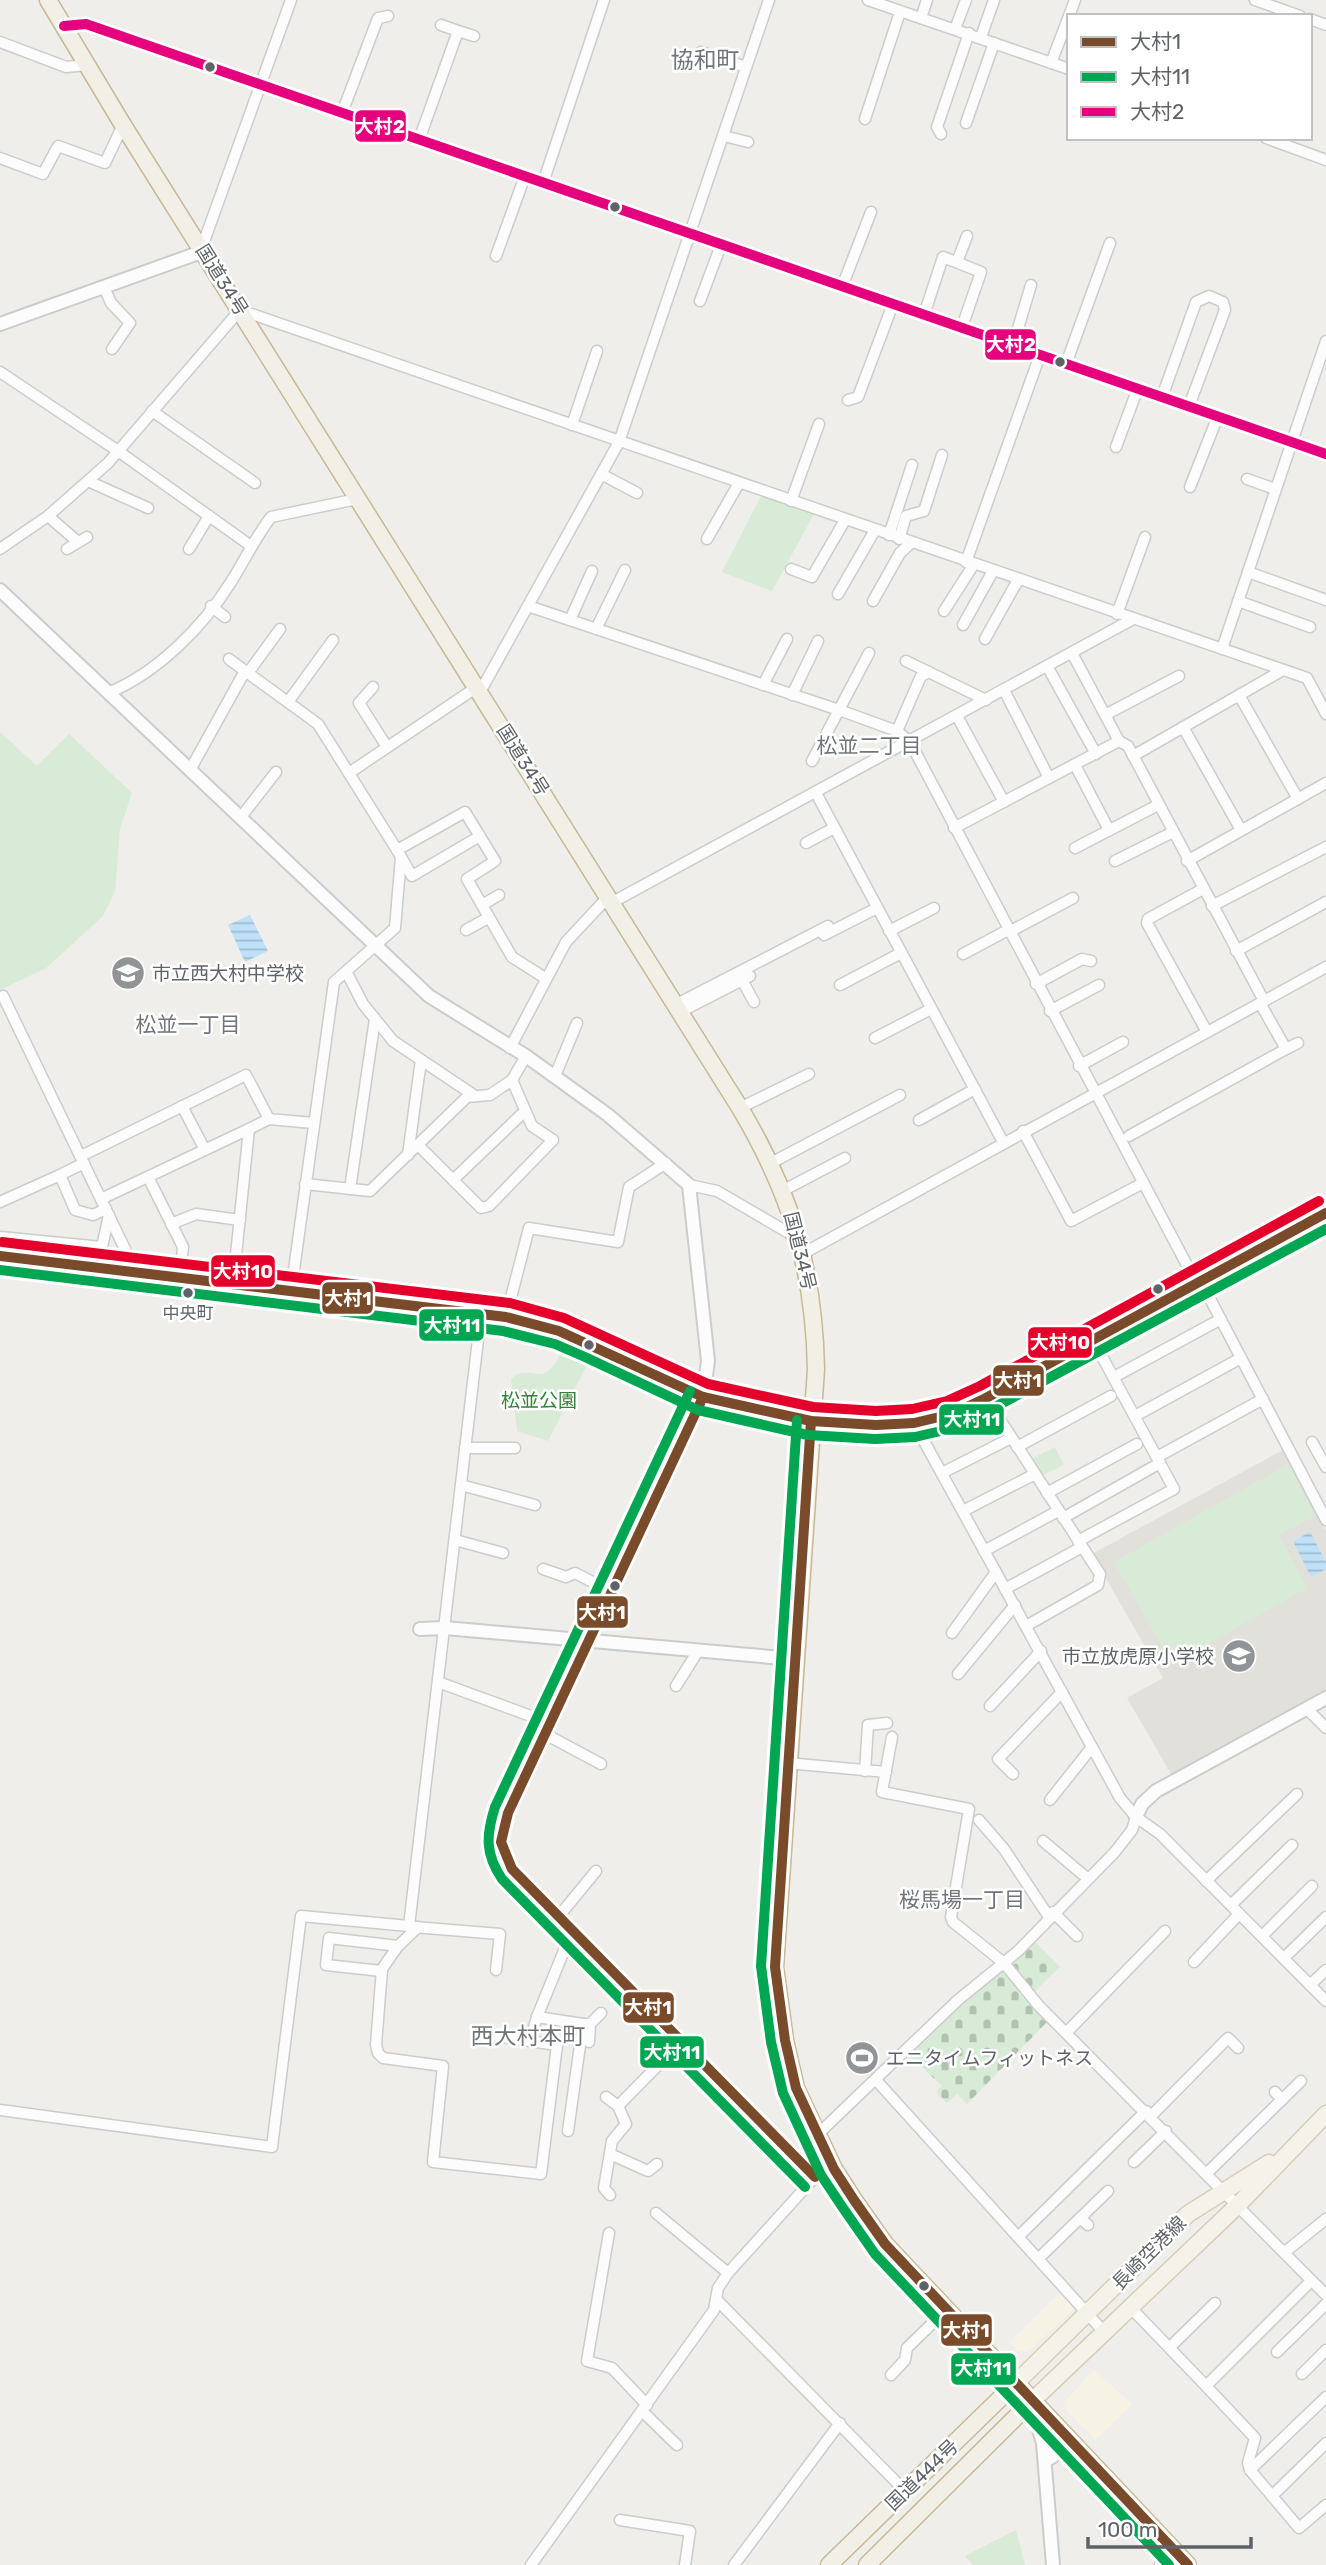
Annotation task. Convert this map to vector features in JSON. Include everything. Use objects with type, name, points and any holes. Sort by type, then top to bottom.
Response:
[{"type":"highway","name":"国道34号","points":[[48,0],[123,125],[740,1108],[784,1190],[802,1247],[815,1326],[816,1368],[775,1967],[785,2040],[796,2088],[834,2169],[885,2244],[1031,2402],[1188,2565]]},
{"type":"highway","name":"国道444号","points":[[829,2565],[1015,2384]]},
{"type":"highway","name":"国道444号","points":[[867,2565],[1031,2402]]},
{"type":"main road","name":"長崎空港線","points":[[1031,2402],[1237,2206],[1326,2114]]},
{"type":"main road","name":"長崎空港線","points":[[1015,2384],[1188,2214],[1299,2142]]},
{"type":"street","points":[[0,324],[203,249],[291,0]]},
{"type":"street","points":[[543,183],[604,0]]},
{"type":"street","points":[[349,773],[479,689],[619,442],[691,235],[768,0]]},
{"type":"street","points":[[868,0],[1067,68]]},
{"type":"street","points":[[921,18],[927,0]]},
{"type":"street","points":[[956,29],[966,0]]},
{"type":"street","points":[[981,37],[994,0]]},
{"type":"street","points":[[1255,0],[1294,14]]},
{"type":"street","points":[[865,119],[900,12]]},
{"type":"street","points":[[342,113],[378,18],[388,16]]},
{"type":"street","points":[[1051,63],[1067,21]]},
{"type":"street","points":[[64,26],[86,24],[1326,454]]},
{"type":"street","points":[[441,25],[474,36]]},
{"type":"street","points":[[419,140],[458,31]]},
{"type":"street","points":[[941,134],[937,127],[969,33]]},
{"type":"street","points":[[0,42],[66,67],[87,65]]},
{"type":"street","points":[[966,123],[994,43]]},
{"type":"street","points":[[701,52],[746,68]]},
{"type":"street","points":[[0,158],[43,174],[58,146],[105,163],[123,125]]},
{"type":"street","points":[[724,136],[748,142]]},
{"type":"street","points":[[1271,140],[1326,160]]},
{"type":"street","points":[[496,256],[525,176]]},
{"type":"street","points":[[842,286],[871,212]]},
{"type":"street","points":[[957,262],[967,236]]},
{"type":"street","points":[[1066,364],[1110,243]]},
{"type":"street","points":[[700,301],[721,245]]},
{"type":"street","points":[[924,315],[943,257],[981,272],[962,327]]},
{"type":"street","points":[[1013,345],[1031,285]]},
{"type":"street","points":[[104,287],[111,303],[130,323],[112,349]]},
{"type":"street","points":[[1162,397],[1196,302],[1209,296],[1223,302],[1225,310],[1189,406]]},
{"type":"street","points":[[848,400],[858,397],[893,304]]},
{"type":"street","points":[[0,549],[48,516],[88,481],[118,451],[240,310],[1307,678],[1326,714]]},
{"type":"street","points":[[1222,649],[1326,341]]},
{"type":"street","points":[[572,425],[597,351]]},
{"type":"street","points":[[944,611],[970,563],[1040,355]]},
{"type":"street","points":[[0,372],[118,451],[251,546]]},
{"type":"street","points":[[1116,447],[1138,388]]},
{"type":"street","points":[[152,411],[255,483]]},
{"type":"street","points":[[1190,487],[1217,416]]},
{"type":"street","points":[[790,501],[819,424]]},
{"type":"street","points":[[894,537],[906,516],[924,511],[942,456]]},
{"type":"street","points":[[894,537],[912,465]]},
{"type":"street","points":[[601,474],[637,493]]},
{"type":"street","points":[[1247,479],[1275,489]]},
{"type":"street","points":[[88,481],[148,508]]},
{"type":"street","points":[[707,538],[738,483]]},
{"type":"street","points":[[108,693],[135,682],[165,657],[230,584],[271,517],[357,499]]},
{"type":"street","points":[[48,516],[82,540],[66,549]]},
{"type":"street","points":[[189,549],[209,516]]},
{"type":"street","points":[[791,569],[812,577],[845,520]]},
{"type":"street","points":[[838,594],[875,530]]},
{"type":"street","points":[[1117,614],[1145,537]]},
{"type":"street","points":[[873,601],[900,553],[911,543]]},
{"type":"street","points":[[596,629],[625,570]]},
{"type":"street","points":[[570,620],[592,571]]},
{"type":"street","points":[[963,625],[993,571]]},
{"type":"street","points":[[1248,572],[1326,600]]},
{"type":"street","points":[[985,639],[1018,580]]},
{"type":"street","points":[[0,590],[429,996],[555,1076],[608,1115],[689,1185],[717,1191],[802,1247],[1096,1093],[1326,967]]},
{"type":"street","points":[[1238,601],[1310,627]]},
{"type":"street","points":[[211,606],[225,617]]},
{"type":"street","points":[[528,606],[839,710],[897,731],[910,742],[1079,1066],[1197,1284],[1208,1295],[1326,1520]]},
{"type":"street","points":[[510,1048],[566,942],[609,900],[816,793],[1133,620]]},
{"type":"street","points":[[190,769],[247,672],[280,629]]},
{"type":"street","points":[[763,685],[787,639]]},
{"type":"street","points":[[288,702],[333,640]]},
{"type":"street","points":[[792,695],[818,641]]},
{"type":"street","points":[[812,761],[869,653]]},
{"type":"street","points":[[1072,653],[1119,741],[1128,746],[1286,1049]]},
{"type":"street","points":[[229,659],[318,724],[412,876],[480,836]]},
{"type":"street","points":[[906,661],[986,700]]},
{"type":"street","points":[[1047,666],[1096,754]]},
{"type":"street","points":[[1133,756],[1283,670]]},
{"type":"street","points":[[897,731],[921,676],[929,672]]},
{"type":"street","points":[[1105,715],[1179,676]]},
{"type":"street","points":[[348,710],[359,703],[373,687]]},
{"type":"street","points":[[1004,690],[1049,778]]},
{"type":"street","points":[[1239,695],[1298,799]]},
{"type":"street","points":[[359,703],[387,747]]},
{"type":"street","points":[[957,716],[1004,802]]},
{"type":"street","points":[[1184,727],[1241,831]]},
{"type":"street","points":[[954,828],[1119,741]]},
{"type":"street","points":[[1075,765],[1109,830]]},
{"type":"street","points":[[241,817],[275,772]]},
{"type":"street","points":[[1187,861],[1326,783]]},
{"type":"street","points":[[816,793],[1003,1142]]},
{"type":"street","points":[[1074,848],[1158,805]]},
{"type":"street","points":[[399,854],[465,812],[495,861],[467,879],[512,957],[545,978]]},
{"type":"street","points":[[806,842],[834,828]]},
{"type":"street","points":[[1115,861],[1172,832]]},
{"type":"street","points":[[1212,906],[1326,846]]},
{"type":"street","points":[[291,1291],[334,982],[395,928],[399,854]]},
{"type":"street","points":[[1203,889],[1148,919],[1147,923],[1207,1032]]},
{"type":"street","points":[[482,905],[499,895]]},
{"type":"street","points":[[963,954],[1073,898]]},
{"type":"street","points":[[1236,951],[1326,902]]},
{"type":"street","points":[[805,945],[877,908]]},
{"type":"street","points":[[889,931],[934,908]]},
{"type":"street","points":[[467,930],[488,918]]},
{"type":"street","points":[[678,1009],[828,926]]},
{"type":"street","points":[[840,985],[901,953]]},
{"type":"street","points":[[1036,984],[1082,959],[1091,961]]},
{"type":"street","points":[[347,973],[363,1004],[393,1041],[472,1094],[490,1095],[512,1080],[526,1056]]},
{"type":"street","points":[[678,1009],[746,978],[754,1002]]},
{"type":"street","points":[[1050,1011],[1099,985]]},
{"type":"street","points":[[3,996],[136,1272]]},
{"type":"street","points":[[875,1038],[932,1009]]},
{"type":"street","points":[[350,1189],[375,1019]]},
{"type":"street","points":[[555,1076],[577,1023]]},
{"type":"street","points":[[1079,1066],[1123,1042]]},
{"type":"street","points":[[1129,1136],[1298,1043]]},
{"type":"street","points":[[408,1154],[421,1060]]},
{"type":"street","points":[[740,1108],[808,1074]]},
{"type":"street","points":[[0,1202],[60,1175],[183,1106],[246,1075],[269,1119]]},
{"type":"street","points":[[418,1145],[481,1208],[489,1206],[537,1160],[553,1140],[532,1126],[512,1080]]},
{"type":"street","points":[[919,1120],[975,1089]]},
{"type":"street","points":[[304,1184],[370,1191],[472,1094]]},
{"type":"street","points":[[771,1163],[900,1095]]},
{"type":"street","points":[[183,1106],[205,1150]]},
{"type":"street","points":[[453,1180],[525,1111]]},
{"type":"street","points":[[101,1199],[269,1119],[313,1124]]},
{"type":"street","points":[[233,1284],[249,1129]]},
{"type":"street","points":[[1023,1131],[1070,1221],[1143,1183]]},
{"type":"street","points":[[784,1190],[845,1158]]},
{"type":"street","points":[[506,1317],[528,1228],[618,1242],[629,1187],[666,1163]]},
{"type":"street","points":[[60,1175],[75,1210],[93,1215],[107,1212]]},
{"type":"street","points":[[148,1177],[183,1247],[180,1278]]},
{"type":"street","points":[[689,1185],[708,1361],[703,1397],[508,1813],[500,1838],[500,1853],[572,1931],[815,2177]]},
{"type":"street","points":[[0,1237],[102,1247],[107,1212]]},
{"type":"street","points":[[0,1256],[506,1317],[580,1340],[703,1397],[811,1421],[876,1426],[914,1423],[951,1414],[986,1398],[1326,1213]]},
{"type":"street","points":[[171,1224],[196,1214],[240,1220]]},
{"type":"street","points":[[481,1314],[438,1682],[414,1927],[382,1971],[378,2053],[383,2058],[443,2066],[433,2162],[541,2174],[557,2045],[488,2035]]},
{"type":"street","points":[[1114,1377],[1221,1319]]},
{"type":"street","points":[[1005,1589],[1174,1489],[1093,1340]]},
{"type":"street","points":[[1135,1416],[1241,1358]]},
{"type":"street","points":[[942,1473],[1111,1396]]},
{"type":"street","points":[[986,1398],[1100,1574],[1098,1585],[1026,1626]]},
{"type":"street","points":[[984,1550],[1060,1515],[1263,1399]]},
{"type":"street","points":[[914,1423],[1119,1798],[1136,1816],[1160,1834],[1326,2001]]},
{"type":"street","points":[[1312,1442],[1326,1467]]},
{"type":"street","points":[[1047,1493],[1136,1444]]},
{"type":"street","points":[[465,1448],[515,1448]]},
{"type":"street","points":[[963,1511],[1035,1474]]},
{"type":"street","points":[[461,1485],[535,1505]]},
{"type":"street","points":[[455,1540],[503,1553]]},
{"type":"street","points":[[543,1569],[566,1577],[575,1573],[612,1592]]},
{"type":"street","points":[[952,1633],[996,1572]]},
{"type":"street","points":[[958,1674],[1015,1605]]},
{"type":"street","points":[[420,1629],[444,1628],[794,1659]]},
{"type":"street","points":[[676,1686],[698,1651]]},
{"type":"street","points":[[990,1706],[1041,1651]]},
{"type":"street","points":[[438,1682],[547,1728],[601,1764]]},
{"type":"street","points":[[1013,1774],[998,1759],[1062,1692]]},
{"type":"street","points":[[817,2135],[958,2000],[1004,1964],[1132,1830],[1142,1804],[1156,1791],[1326,1698]]},
{"type":"street","points":[[1307,1709],[1326,1728]]},
{"type":"street","points":[[865,1771],[868,1725],[887,1723]]},
{"type":"street","points":[[892,1737],[882,1792],[969,1808],[951,1917],[1004,1964],[1066,2033],[1326,2295]]},
{"type":"street","points":[[1050,1800],[1092,1747]]},
{"type":"street","points":[[787,1763],[886,1772]]},
{"type":"street","points":[[1206,1881],[1297,1794]]},
{"type":"street","points":[[979,1820],[1004,1849],[1051,1915],[1077,1936]]},
{"type":"street","points":[[1044,1841],[1087,1878]]},
{"type":"street","points":[[1231,1905],[1292,1845]]},
{"type":"street","points":[[559,1916],[596,1871]]},
{"type":"street","points":[[1262,1937],[1312,1886]]},
{"type":"street","points":[[1194,1962],[1239,1913]]},
{"type":"street","points":[[0,2110],[272,2147],[301,1916],[500,1934],[496,1970]]},
{"type":"street","points":[[1283,1958],[1326,1917]]},
{"type":"street","points":[[530,2041],[572,1931]]},
{"type":"street","points":[[1066,2033],[1098,1993],[1138,1952],[1165,1931]]},
{"type":"street","points":[[382,1971],[326,1965],[329,1938],[398,1946]]},
{"type":"street","points":[[1310,1985],[1326,1970]]},
{"type":"street","points":[[568,2131],[586,2024],[601,2013]]},
{"type":"street","points":[[537,2017],[586,2024]]},
{"type":"street","points":[[586,2024],[589,2042]]},
{"type":"street","points":[[1019,2236],[1228,2038],[1238,2049]]},
{"type":"street","points":[[618,2106],[681,2042]]},
{"type":"street","points":[[636,2071],[644,2079]]},
{"type":"street","points":[[876,2080],[1040,2258],[1104,2332]]},
{"type":"street","points":[[1207,2173],[1244,2130],[1279,2096],[1301,2081]]},
{"type":"street","points":[[606,2097],[618,2106],[626,2124],[612,2141],[604,2188],[610,2195]]},
{"type":"street","points":[[1134,2162],[1166,2131]]},
{"type":"street","points":[[610,2154],[648,2171],[657,2164]]},
{"type":"street","points":[[531,2565],[714,2310],[718,2288],[728,2273],[815,2177],[834,2169]]},
{"type":"street","points":[[1040,2258],[1084,2222],[1108,2191]]},
{"type":"street","points":[[656,2213],[728,2273]]},
{"type":"street","points":[[1285,2252],[1326,2219]]},
{"type":"street","points":[[609,2233],[587,2361],[612,2368],[677,2445]]},
{"type":"street","points":[[1206,2386],[1311,2281]]},
{"type":"street","points":[[716,2300],[905,2491]]},
{"type":"street","points":[[1170,2347],[1215,2303]]},
{"type":"street","points":[[1277,2352],[1294,2342],[1326,2304]]},
{"type":"street","points":[[1130,2307],[1255,2438],[1248,2463],[1250,2470],[1299,2528],[1326,2505]]},
{"type":"street","points":[[891,2375],[905,2360],[907,2348],[946,2310]]},
{"type":"street","points":[[1302,2374],[1326,2350]]},
{"type":"street","points":[[1250,2470],[1326,2397]]},
{"type":"street","points":[[1031,2402],[1045,2461],[1053,2565]]},
{"type":"street","points":[[734,2565],[840,2423]]},
{"type":"street","points":[[1272,2497],[1326,2444]]},
{"type":"street","points":[[1045,2461],[1065,2449],[1076,2449]]},
{"type":"street","points":[[620,2520],[690,2531],[685,2565]]},
{"type":"street","points":[[1160,2565],[1174,2550]]},
{"type":"shaded area","points":[[1283,1450],[1326,1531],[1326,1689],[1171,1774],[1127,1698],[1163,1678],[1092,1554]]},
{"type":"shaded area","points":[[1063,2290],[1078,2305],[1028,2352],[1017,2350],[1010,2342]]},
{"type":"shaded area","points":[[1094,2370],[1132,2404],[1095,2440],[1064,2407],[1065,2401]]},
{"type":"green space","points":[[761,496],[814,514],[772,591],[722,572]]},
{"type":"green space","points":[[0,732],[37,766],[69,734],[132,793],[120,829],[115,892],[103,916],[46,968],[0,990]]},
{"type":"green space","name":"松並公園","points":[[561,1352],[587,1365],[548,1441],[517,1431],[511,1379],[518,1374],[543,1374],[555,1364]]},
{"type":"green space","points":[[1055,1447],[1064,1465],[1042,1476],[1033,1458]]},
{"type":"green space","points":[[1288,1464],[1315,1516],[1279,1535],[1307,1588],[1172,1664],[1114,1562]]},
{"type":"green space","points":[[1035,1942],[1060,1967],[1033,1993],[1010,1968]]},
{"type":"green space","points":[[1007,1969],[1049,2020],[967,2104],[957,2094],[947,2103],[936,2092],[942,2086],[908,2054],[961,2002]]},
{"type":"green space","points":[[1016,2530],[1025,2565],[973,2565],[965,2556]]},
{"type":"water","points":[[250,915],[268,951],[245,962],[228,925]]},
{"type":"water","points":[[1310,1532],[1326,1562],[1326,1569],[1311,1577],[1293,1541]]},
{"type":"transit line","name":"大村2","points":[[64,26],[86,24],[1326,454]]},
{"type":"transit line","name":"大村10","points":[[2,1242],[510,1303],[564,1318],[708,1384],[813,1407],[876,1411],[912,1409],[947,1401],[980,1386],[1319,1201]]},
{"type":"transit line","name":"大村1","points":[[0,1256],[506,1317],[559,1331],[703,1397],[811,1421],[876,1425],[914,1423],[952,1414],[986,1398],[1326,1213]]},
{"type":"transit line","name":"大村11","points":[[0,1270],[503,1331],[555,1344],[698,1410],[808,1435],[875,1439],[915,1437],[958,1427],[1326,1229]]},
{"type":"transit line","name":"大村11","points":[[690,1391],[495,1807],[489,1835],[490,1853],[502,1879],[805,2187]]},
{"type":"transit line","name":"大村1","points":[[703,1397],[508,1813],[501,1842],[512,1869],[815,2177]]},
{"type":"transit line","name":"大村11","points":[[797,1420],[761,1966],[771,2042],[783,2093],[821,2175],[875,2254],[1169,2565]]},
{"type":"transit line","name":"大村1","points":[[811,1421],[775,1967],[785,2040],[796,2088],[834,2169],[885,2244],[1188,2565]]},
{"type":"place","name":"市立西大村中学校","points":[[128,973]]},
{"type":"place","name":"中央町","points":[[188,1293]]},
{"type":"place","name":"市立放虎原小学校","points":[[1239,1656]]},
{"type":"place","name":"エニタイムフィットネス","points":[[862,2058]]},
{"type":"district","name":"協和町","points":[[705,60]]},
{"type":"district","name":"松並二丁目","points":[[869,745]]},
{"type":"district","name":"松並一丁目","points":[[188,1024]]},
{"type":"district","name":"桜馬場一丁目","points":[[962,1899]]},
{"type":"district","name":"西大村本町","points":[[528,2036]]}]
